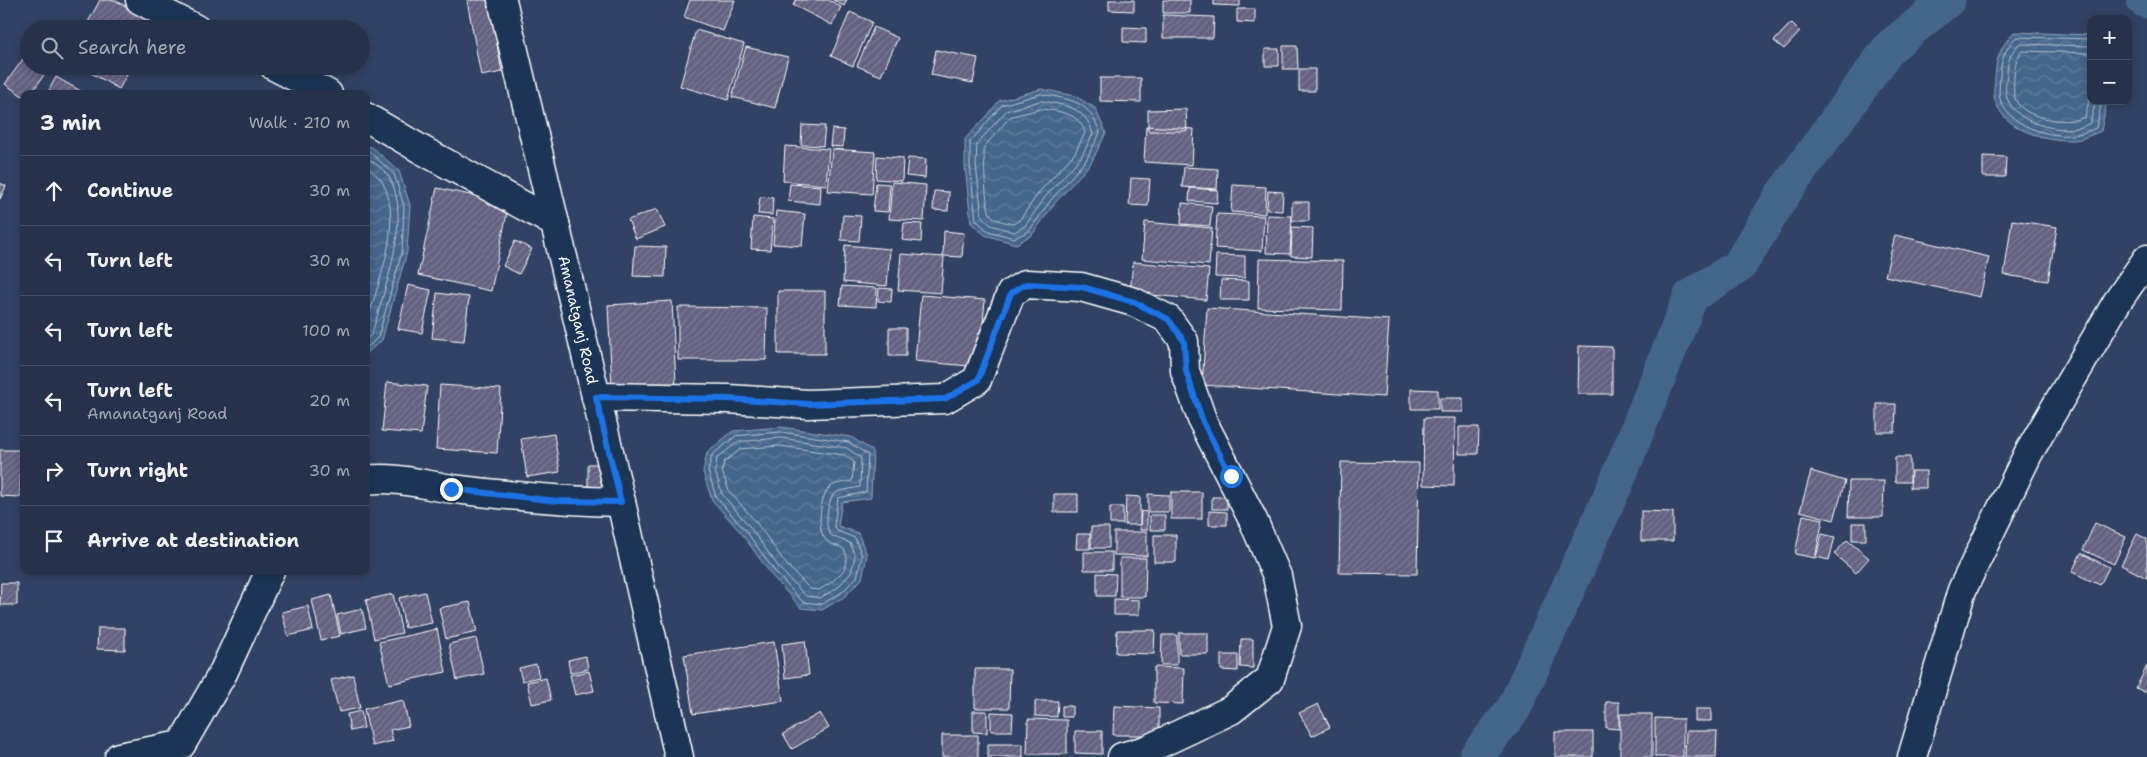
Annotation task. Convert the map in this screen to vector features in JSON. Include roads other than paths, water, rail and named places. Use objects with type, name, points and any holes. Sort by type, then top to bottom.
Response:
[{"type":"street","points":[[140,0],[179,20]]},
{"type":"street","name":"Amanatganj Road","points":[[502,0],[621,502],[679,757]]},
{"type":"street","points":[[291,75],[320,90]]},
{"type":"street","points":[[370,119],[555,223]]},
{"type":"street","points":[[1912,757],[1962,590],[2028,454],[2117,302],[2147,259]]},
{"type":"street","points":[[596,397],[728,399],[808,404],[945,399],[978,380],[1011,293],[1026,284],[1082,287],[1134,302],[1168,319],[1184,341],[1186,371],[1203,422],[1249,512],[1277,576],[1287,626],[1270,679],[1231,710],[1146,750],[1122,757]]},
{"type":"street","points":[[370,479],[407,480],[451,489],[557,501],[621,502]]},
{"type":"street","points":[[119,757],[181,745],[223,672],[268,575]]},
{"type":"water","points":[[2014,32],[2087,35],[2087,105],[2106,105],[2101,131],[2085,138],[2063,140],[2026,132],[2005,118],[1998,108],[1994,89],[1998,58],[2006,42]]},
{"type":"water","points":[[1041,89],[1075,96],[1095,108],[1106,133],[1091,163],[1055,203],[1032,235],[1016,244],[985,235],[971,223],[965,166],[965,139],[999,101]]},
{"type":"water","points":[[370,147],[399,171],[410,205],[407,252],[382,340],[370,350]]},
{"type":"water","points":[[781,427],[851,437],[873,451],[871,498],[842,502],[838,526],[858,533],[867,555],[862,579],[844,597],[822,610],[801,608],[772,576],[742,534],[712,500],[703,472],[707,452],[733,431]]},
{"type":"waterway","points":[[1476,757],[1514,708],[1617,481],[1691,296],[1739,266],[1783,194],[1890,47],[1948,0]]}]
